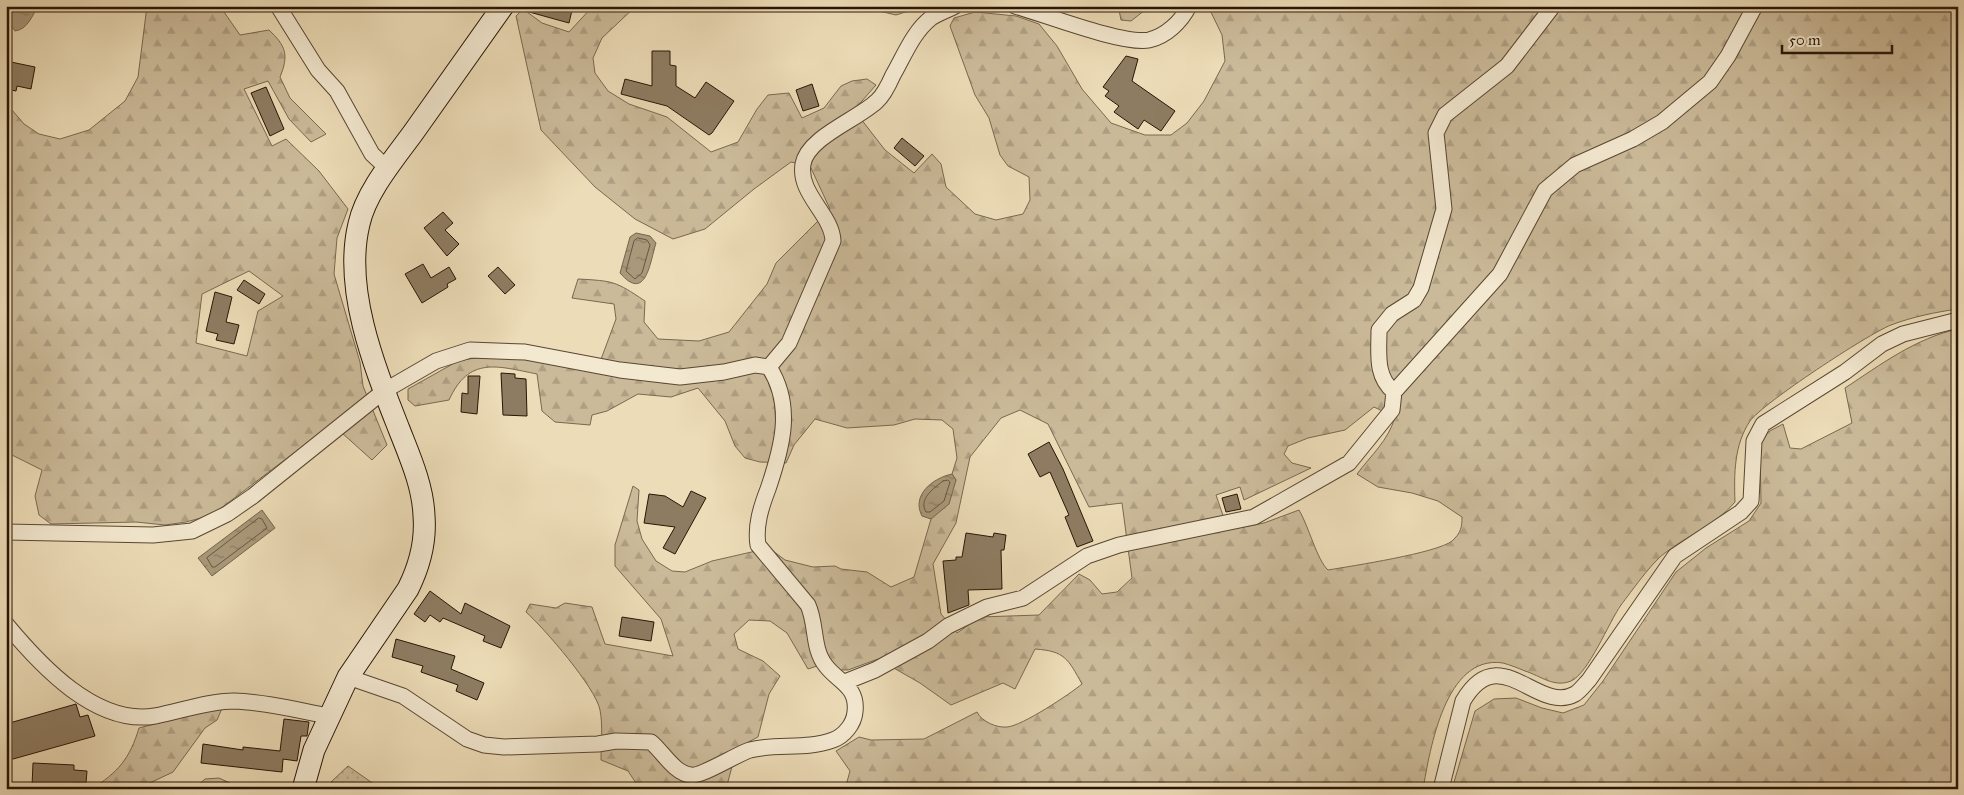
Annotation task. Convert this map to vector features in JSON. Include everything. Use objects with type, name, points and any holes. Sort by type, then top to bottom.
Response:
[{"type":"street","points":[[278,6],[318,70],[337,91],[372,154],[388,169]]},
{"type":"street","points":[[303,789],[314,750],[328,716],[348,677],[408,589],[416,574],[424,536],[422,494],[384,391],[368,339],[356,286],[354,245],[366,202],[503,6]]},
{"type":"street","points":[[769,367],[789,343],[833,241],[833,231],[807,189],[803,166],[807,152],[821,140],[860,116],[879,100],[918,30],[932,17],[955,6]]},
{"type":"street","points":[[1015,6],[1119,37],[1147,40],[1161,35],[1178,24],[1189,6]]},
{"type":"street","points":[[1394,392],[1384,383],[1379,365],[1379,330],[1392,314],[1414,300],[1421,288],[1444,209],[1436,133],[1445,115],[1507,66],[1553,6]]},
{"type":"street","points":[[845,682],[875,670],[928,641],[948,626],[987,607],[1023,598],[1087,556],[1119,545],[1254,517],[1349,463],[1392,410],[1394,392],[1500,274],[1545,190],[1575,165],[1633,140],[1662,122],[1710,82],[1728,56],[1754,6]]},
{"type":"street","points":[[1441,789],[1464,701],[1471,688],[1487,677],[1498,676],[1513,678],[1546,695],[1565,696],[1575,694],[1589,680],[1674,556],[1741,512],[1750,501],[1754,441],[1763,424],[1845,372],[1882,344],[1903,334],[1958,320]]},
{"type":"street","points":[[6,532],[152,535],[192,531],[227,514],[253,496],[384,391],[436,361],[470,350],[525,352],[620,370],[680,377],[724,372],[755,365],[769,367]]},
{"type":"street","points":[[348,677],[403,696],[467,739],[484,745],[504,747],[598,744],[616,741],[651,742],[683,774],[694,776],[750,750],[834,740],[844,733],[852,722],[856,711],[854,697],[845,682],[826,666],[817,650],[813,615],[808,605],[758,545],[756,536],[760,511],[777,463],[784,432],[784,409],[777,380],[769,367]]},
{"type":"street","points":[[6,624],[29,652],[61,682],[104,707],[125,716],[155,716],[233,701],[328,716]]},
{"type":"green space","points":[[147,6],[223,6],[224,12],[240,35],[269,30],[279,41],[285,57],[280,77],[290,98],[326,134],[311,142],[289,119],[268,81],[244,89],[272,146],[286,139],[319,171],[348,209],[337,238],[334,274],[360,362],[363,386],[387,445],[372,460],[332,424],[212,515],[165,525],[136,522],[51,524],[39,515],[35,496],[42,470],[10,454],[6,457],[6,108],[12,110],[24,124],[39,134],[60,139],[89,130],[125,101],[138,77]],"holes":[[[249,271],[283,296],[258,311],[247,356],[196,343],[202,294]]]},
{"type":"green space","points":[[593,6],[636,6],[602,38],[593,58],[595,73],[608,91],[629,104],[667,117],[711,152],[738,142],[757,109],[768,95],[789,93],[802,118],[824,108],[841,86],[852,81],[867,79],[876,85],[854,110],[885,150],[914,173],[932,154],[941,164],[946,187],[975,214],[996,220],[1023,214],[1030,200],[1029,177],[1008,166],[1000,155],[989,118],[975,95],[950,26],[954,18],[975,12],[1016,16],[1039,24],[1057,46],[1082,89],[1111,123],[1145,135],[1171,135],[1187,123],[1204,101],[1225,61],[1222,35],[1208,6],[1958,6],[1958,309],[1916,317],[1879,331],[1817,370],[1759,412],[1750,421],[1745,430],[1738,450],[1735,470],[1735,502],[1720,517],[1674,547],[1654,563],[1621,605],[1591,658],[1578,676],[1565,683],[1553,682],[1503,663],[1483,664],[1467,673],[1454,689],[1444,708],[1430,752],[1423,789],[845,789],[850,771],[836,751],[859,737],[871,740],[924,739],[977,712],[982,719],[990,724],[1007,727],[1034,716],[1082,684],[1069,662],[1059,654],[1035,649],[1015,689],[1003,683],[951,705],[920,683],[878,659],[848,670],[839,670],[832,661],[808,669],[787,633],[770,621],[749,620],[734,634],[738,649],[763,661],[780,676],[769,694],[758,737],[737,748],[726,789],[640,789],[628,771],[601,760],[600,710],[596,700],[580,674],[545,631],[526,612],[530,604],[556,608],[565,603],[592,607],[605,644],[673,656],[661,619],[615,566],[615,545],[633,486],[639,490],[637,521],[642,539],[656,561],[672,571],[685,572],[712,561],[769,548],[785,560],[813,567],[835,566],[841,569],[867,572],[891,587],[914,577],[931,519],[938,512],[956,480],[952,474],[957,458],[953,429],[942,420],[915,419],[894,425],[847,428],[815,419],[794,445],[786,463],[760,462],[745,458],[735,446],[725,421],[698,388],[671,397],[638,394],[607,411],[592,415],[590,425],[555,422],[542,411],[537,374],[509,368],[497,367],[475,370],[457,386],[449,400],[415,406],[408,400],[408,389],[458,361],[475,358],[516,355],[597,370],[616,319],[614,304],[572,298],[578,279],[614,283],[645,301],[644,322],[658,339],[699,341],[729,332],[767,284],[776,263],[830,209],[810,166],[791,162],[705,229],[673,239],[635,219],[595,187],[541,130],[516,16],[523,9],[542,23],[569,32]],"holes":[[[1374,407],[1395,417],[1384,440],[1357,474],[1378,487],[1412,493],[1438,501],[1462,517],[1460,530],[1452,541],[1443,546],[1413,554],[1328,570],[1320,559],[1299,510],[1264,523],[1228,530],[1216,495],[1240,487],[1244,500],[1311,468],[1292,463],[1284,454],[1288,446],[1308,438],[1345,430]],[[1020,410],[1048,424],[1089,507],[1122,503],[1132,578],[1117,592],[1102,594],[1090,580],[1079,574],[1039,615],[980,617],[957,633],[941,614],[933,564],[956,523],[970,457],[1001,418]]]},
{"type":"green space","points":[[858,6],[924,6],[896,15]]},
{"type":"green space","points":[[1131,6],[1150,6],[1131,21],[1121,20],[1119,10]]},
{"type":"green space","points":[[1958,329],[1958,789],[1452,789],[1475,711],[1494,699],[1516,698],[1542,708],[1563,713],[1584,705],[1603,681],[1676,572],[1706,548],[1749,521],[1761,503],[1760,446],[1768,432],[1783,424],[1790,448],[1801,449],[1852,423],[1845,388],[1913,346],[1943,333]]},
{"type":"green space","points":[[223,706],[217,720],[205,728],[173,772],[137,789],[91,789],[109,777],[122,764],[132,748],[139,728]]},
{"type":"green space","points":[[348,766],[381,789],[337,789],[331,782]]},
{"type":"green space","points":[[219,778],[244,789],[197,789],[196,787],[205,779]]},
{"type":"water","points":[[10,6],[38,6],[26,25],[15,31],[11,25]]},
{"type":"water","points":[[636,233],[650,236],[656,243],[646,276],[641,282],[636,284],[620,273],[630,237]]},
{"type":"water","points":[[952,474],[956,480],[949,504],[931,519],[922,516],[919,501],[926,489],[938,479]]},
{"type":"water","points":[[262,510],[275,528],[212,576],[198,558]]},
{"type":"building","points":[[522,6],[573,6],[569,23],[522,10]]},
{"type":"building","points":[[652,51],[670,51],[670,65],[676,66],[676,86],[695,98],[706,82],[734,101],[712,133],[709,135],[667,106],[621,94],[625,79],[652,86]]},
{"type":"building","points":[[1126,56],[1138,59],[1132,81],[1175,111],[1161,131],[1144,120],[1138,129],[1114,112],[1119,106],[1105,96],[1109,91],[1103,87]]},
{"type":"building","points":[[6,61],[35,67],[31,89],[17,86],[16,91],[6,89]]},
{"type":"building","points":[[812,84],[819,106],[803,111],[796,90]]},
{"type":"building","points":[[266,87],[284,129],[270,136],[251,93]]},
{"type":"building","points":[[902,138],[924,156],[915,166],[894,148]]},
{"type":"building","points":[[443,212],[453,223],[445,230],[459,244],[447,256],[424,228]]},
{"type":"building","points":[[423,264],[431,278],[449,267],[456,279],[447,284],[448,287],[422,303],[405,274]]},
{"type":"building","points":[[498,267],[515,285],[505,294],[488,276]]},
{"type":"building","points":[[244,280],[265,294],[259,304],[237,290]]},
{"type":"building","points":[[215,292],[232,297],[226,322],[239,325],[234,344],[216,340],[218,334],[206,331]]},
{"type":"building","points":[[501,373],[515,374],[515,378],[526,379],[527,416],[503,415]]},
{"type":"building","points":[[468,376],[480,376],[477,414],[461,412],[462,393],[468,394]]},
{"type":"building","points":[[1049,442],[1063,469],[1093,541],[1077,547],[1065,517],[1069,515],[1050,472],[1040,477],[1028,454]]},
{"type":"building","points":[[691,491],[706,498],[675,554],[663,548],[675,527],[644,523],[649,494],[665,496],[683,507]]},
{"type":"building","points":[[1237,494],[1241,509],[1226,512],[1222,498]]},
{"type":"building","points":[[966,533],[993,537],[994,533],[1006,535],[1004,550],[1001,550],[1002,589],[968,590],[969,605],[948,613],[943,561],[956,560],[956,557],[962,557]]},
{"type":"building","points":[[430,591],[461,614],[465,603],[510,626],[501,648],[483,641],[485,636],[443,618],[440,622],[430,615],[425,622],[414,614]]},
{"type":"building","points":[[622,617],[654,622],[651,641],[619,636]]},
{"type":"building","points":[[396,639],[455,656],[451,669],[484,683],[477,700],[456,691],[458,685],[421,672],[423,666],[392,657]]},
{"type":"building","points":[[76,704],[80,717],[88,715],[95,736],[6,761],[6,724]]},
{"type":"building","points":[[284,719],[309,722],[307,736],[301,736],[297,761],[283,759],[282,772],[201,763],[203,744],[243,750],[243,747],[280,751]]},
{"type":"building","points":[[33,763],[74,765],[74,770],[87,771],[86,783],[73,783],[73,788],[32,786]]}]
